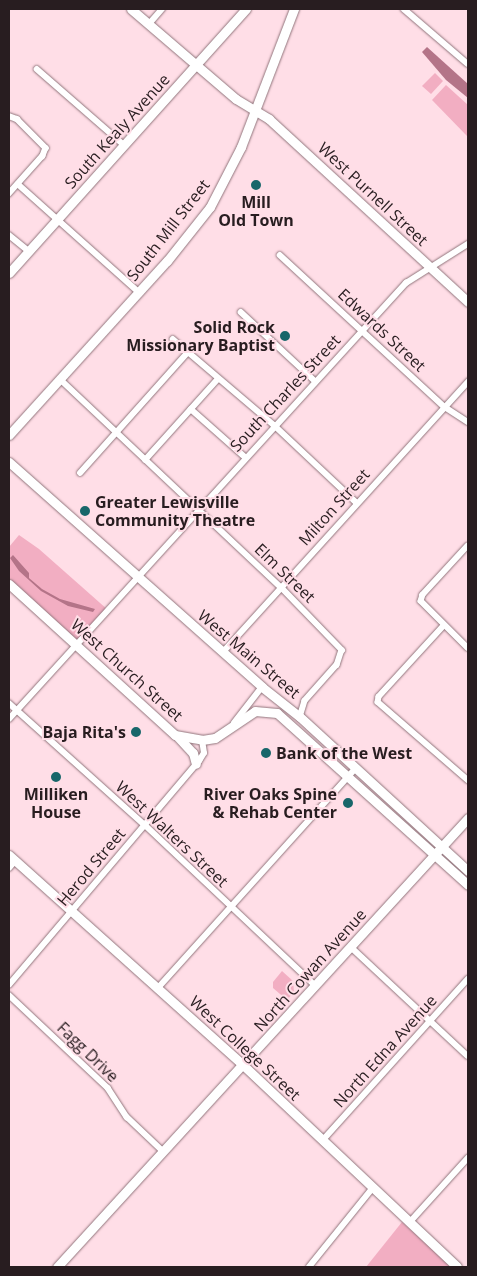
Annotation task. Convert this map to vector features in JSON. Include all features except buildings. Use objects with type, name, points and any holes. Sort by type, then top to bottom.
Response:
[{"type":"street","name":"West Purnell Street","points":[[131,9],[236,99],[256,110],[468,302]]},
{"type":"street","points":[[148,24],[162,9]]},
{"type":"street","name":"South Kealy Avenue","points":[[9,273],[246,9]]},
{"type":"street","name":"South Mill Street","points":[[9,435],[139,292],[210,207],[229,175],[294,9]]},
{"type":"street","points":[[404,9],[468,64]]},
{"type":"street","points":[[37,69],[124,145]]},
{"type":"street","points":[[9,116],[17,118],[46,148],[43,156],[9,194]]},
{"type":"street","points":[[18,184],[139,292]]},
{"type":"street","points":[[9,235],[29,251]]},
{"type":"street","name":"South Charles Street","points":[[9,719],[274,425],[406,283],[468,244]]},
{"type":"street","name":"Edwards Street","points":[[280,255],[445,407],[468,422]]},
{"type":"street","points":[[241,312],[315,381]]},
{"type":"street","points":[[173,339],[217,380],[274,425],[356,502]]},
{"type":"street","points":[[80,473],[188,352]]},
{"type":"street","name":"Elm Street","points":[[60,379],[281,587],[342,650],[337,665],[305,701],[300,717]]},
{"type":"street","points":[[145,460],[217,380]]},
{"type":"street","name":"Milton Street","points":[[223,652],[356,502],[468,382]]},
{"type":"street","points":[[191,409],[245,457]]},
{"type":"street","name":"West Main Street","points":[[9,462],[262,687],[300,717],[468,871]]},
{"type":"street","points":[[468,546],[423,595],[421,601],[468,648]]},
{"type":"street","name":"West Church Street","points":[[9,584],[174,735],[202,740]]},
{"type":"street","points":[[444,626],[379,697],[378,702],[468,780]]},
{"type":"street","points":[[202,740],[215,738],[231,727],[262,687]]},
{"type":"street","name":"West Walters Street","points":[[9,703],[144,824],[230,908],[316,987]]},
{"type":"street","name":"West Main Street","points":[[231,727],[245,715],[261,709],[286,719],[468,885]]},
{"type":"street","points":[[174,735],[193,753],[196,764]]},
{"type":"street","name":"Herod Street","points":[[9,984],[196,764],[204,753],[202,740]]},
{"type":"street","points":[[157,989],[356,768]]},
{"type":"street","name":"North Cowan Avenue","points":[[57,1267],[352,948],[468,818]]},
{"type":"street","name":"West College Street","points":[[11,861],[71,911],[243,1066],[457,1267]]},
{"type":"street","points":[[352,948],[468,1056]]},
{"type":"street","name":"North Edna Avenue","points":[[322,1141],[468,979]]},
{"type":"street","name":"Fagg Drive","points":[[9,995],[108,1088],[127,1117],[164,1152]]},
{"type":"street","points":[[408,1223],[467,1162]]},
{"type":"street","points":[[310,1267],[372,1189]]},
{"type":"shaded area","points":[[427,47],[468,84],[468,98],[446,80],[422,52]]},
{"type":"shaded area","points":[[435,73],[443,81],[431,94],[422,86]]},
{"type":"shaded area","points":[[446,85],[468,105],[467,136],[432,100]]},
{"type":"shaded area","points":[[19,535],[39,549],[108,610],[77,645],[9,583],[9,547]]},
{"type":"shaded area","points":[[13,555],[29,573],[29,578],[42,589],[60,599],[95,609],[93,612],[68,606],[41,591],[19,571],[10,558]]},
{"type":"shaded area","points":[[282,971],[293,981],[294,992],[287,1000],[273,988],[273,982]]},
{"type":"shaded area","points":[[402,1222],[452,1267],[366,1267]]},
{"type":"place","name":"Mill Old Town","points":[[256,185]]},
{"type":"place","name":"Solid Rock Missionary Baptist","points":[[285,336]]},
{"type":"place","name":"Greater Lewisville Community Theatre","points":[[85,511]]},
{"type":"place","name":"Baja Rita's","points":[[136,732]]},
{"type":"place","name":"Bank of the West","points":[[266,753]]},
{"type":"place","name":"Milliken House","points":[[56,777]]},
{"type":"place","name":"River Oaks Spine & Rehab Center","points":[[348,803]]}]
